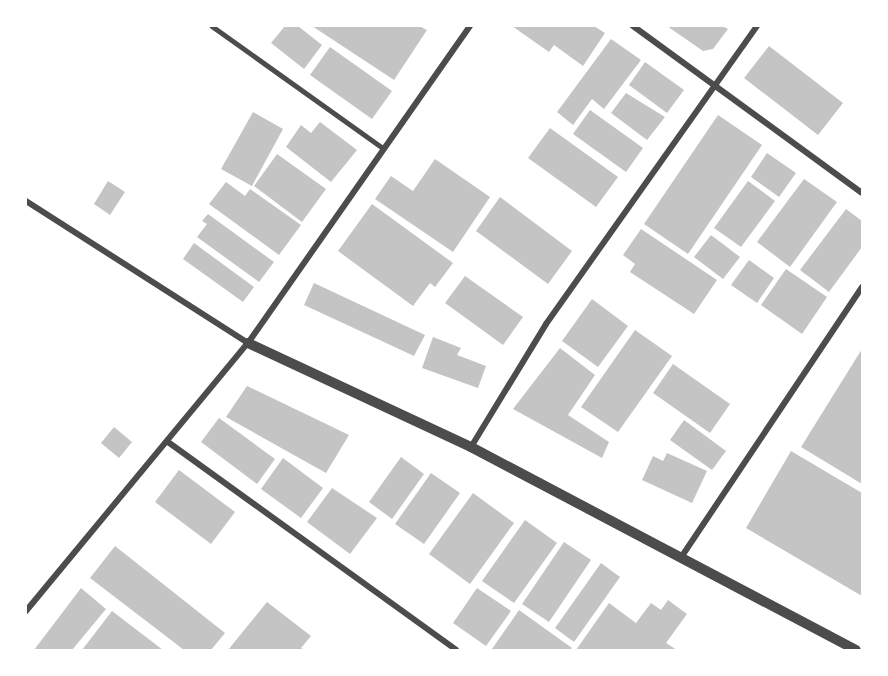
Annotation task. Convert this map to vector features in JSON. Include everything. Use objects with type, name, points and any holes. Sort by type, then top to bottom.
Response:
[{"type":"street","points":[[26,611],[248,343],[470,26]]},
{"type":"street","points":[[633,26],[862,193]]},
{"type":"street","points":[[471,447],[546,324],[757,26]]},
{"type":"street","points":[[26,201],[248,343],[471,447],[856,651]]},
{"type":"street","points":[[680,559],[862,287]]},
{"type":"street","points":[[168,442],[456,651]]},
{"type":"lane","points":[[212,26],[383,148]]},
{"type":"building","points":[[285,26],[298,26],[322,45],[304,69],[271,43]]},
{"type":"building","points":[[312,26],[419,26],[427,30],[394,80]]},
{"type":"building","points":[[512,26],[594,26],[605,33],[583,66],[554,45],[549,52]]},
{"type":"building","points":[[667,26],[722,26],[728,29],[713,49],[703,51]]},
{"type":"building","points":[[611,39],[641,60],[604,109],[592,99],[573,125],[557,112]]},
{"type":"building","points":[[769,46],[843,103],[818,135],[744,78]]},
{"type":"building","points":[[330,47],[392,91],[372,119],[310,75]]},
{"type":"building","points":[[645,62],[684,90],[667,113],[629,85]]},
{"type":"building","points":[[626,93],[665,117],[647,140],[611,113]]},
{"type":"building","points":[[590,110],[643,148],[626,172],[573,134]]},
{"type":"building","points":[[253,112],[283,129],[252,186],[221,169]]},
{"type":"building","points":[[718,115],[762,145],[688,254],[644,224]]},
{"type":"building","points":[[320,122],[357,150],[331,182],[286,147],[301,125],[311,133]]},
{"type":"building","points":[[550,128],[618,177],[596,207],[528,158]]},
{"type":"building","points":[[767,153],[796,173],[779,197],[751,177]]},
{"type":"building","points":[[277,154],[326,189],[302,222],[254,186]]},
{"type":"building","points":[[435,159],[490,197],[453,252],[375,199],[391,176],[413,191]]},
{"type":"building","points":[[804,179],[837,202],[790,267],[757,242]]},
{"type":"building","points":[[108,181],[125,192],[110,215],[94,204]]},
{"type":"building","points":[[748,181],[775,201],[741,247],[714,228]]},
{"type":"building","points":[[226,182],[245,196],[250,189],[301,225],[279,255],[209,204]]},
{"type":"building","points":[[500,197],[572,251],[548,284],[476,231]]},
{"type":"building","points":[[372,204],[453,263],[435,287],[430,283],[413,306],[338,251]]},
{"type":"building","points":[[846,209],[862,221],[862,247],[829,292],[800,270]]},
{"type":"building","points":[[208,214],[274,262],[259,282],[197,237],[207,224],[202,221]]},
{"type":"building","points":[[641,229],[717,280],[694,314],[630,272],[635,264],[623,255]]},
{"type":"building","points":[[711,235],[740,257],[723,279],[694,257]]},
{"type":"building","points":[[194,243],[254,287],[243,302],[183,259]]},
{"type":"building","points":[[749,260],[774,278],[757,303],[731,285]]},
{"type":"building","points":[[786,269],[827,297],[802,334],[761,305]]},
{"type":"building","points":[[465,276],[523,317],[503,345],[445,303]]},
{"type":"building","points":[[314,283],[425,335],[414,356],[304,305]]},
{"type":"building","points":[[592,299],[628,326],[598,367],[562,341]]},
{"type":"building","points":[[635,330],[672,356],[618,432],[581,407]]},
{"type":"building","points":[[433,337],[461,348],[457,355],[486,366],[478,388],[422,368]]},
{"type":"building","points":[[560,348],[595,375],[568,415],[609,442],[602,458],[513,409]]},
{"type":"building","points":[[862,349],[862,484],[801,447]]},
{"type":"building","points":[[673,364],[730,404],[710,433],[653,393]]},
{"type":"building","points":[[247,386],[349,435],[326,473],[226,417]]},
{"type":"building","points":[[219,418],[275,459],[257,484],[201,442]]},
{"type":"building","points":[[684,420],[726,451],[712,470],[670,440]]},
{"type":"building","points":[[114,427],[132,442],[119,458],[101,443]]},
{"type":"building","points":[[791,451],[862,493],[862,596],[746,528]]},
{"type":"building","points":[[667,453],[707,471],[692,503],[642,480],[653,456],[663,461]]},
{"type":"building","points":[[401,457],[424,474],[392,519],[369,502]]},
{"type":"building","points":[[283,458],[323,488],[301,518],[261,489]]},
{"type":"building","points":[[179,470],[235,512],[211,544],[155,502]]},
{"type":"building","points":[[431,473],[460,493],[424,544],[395,524]]},
{"type":"building","points":[[332,488],[377,518],[350,554],[307,522]]},
{"type":"building","points":[[473,493],[514,523],[470,584],[429,554]]},
{"type":"building","points":[[525,520],[557,543],[514,603],[482,581]]},
{"type":"building","points":[[564,542],[591,560],[549,622],[522,604]]},
{"type":"building","points":[[115,546],[225,633],[211,650],[184,650],[90,578]]},
{"type":"building","points":[[601,563],[620,577],[574,642],[555,628]]},
{"type":"building","points":[[81,588],[106,609],[72,650],[34,650]]},
{"type":"building","points":[[477,588],[511,611],[486,646],[453,623]]},
{"type":"building","points":[[668,600],[687,614],[666,643],[677,650],[576,650],[609,603],[636,623],[651,603],[661,610]]},
{"type":"building","points":[[267,602],[311,636],[301,648],[305,650],[228,650]]},
{"type":"building","points":[[519,610],[572,648],[570,650],[492,649]]},
{"type":"building","points":[[112,611],[163,650],[82,650]]}]
